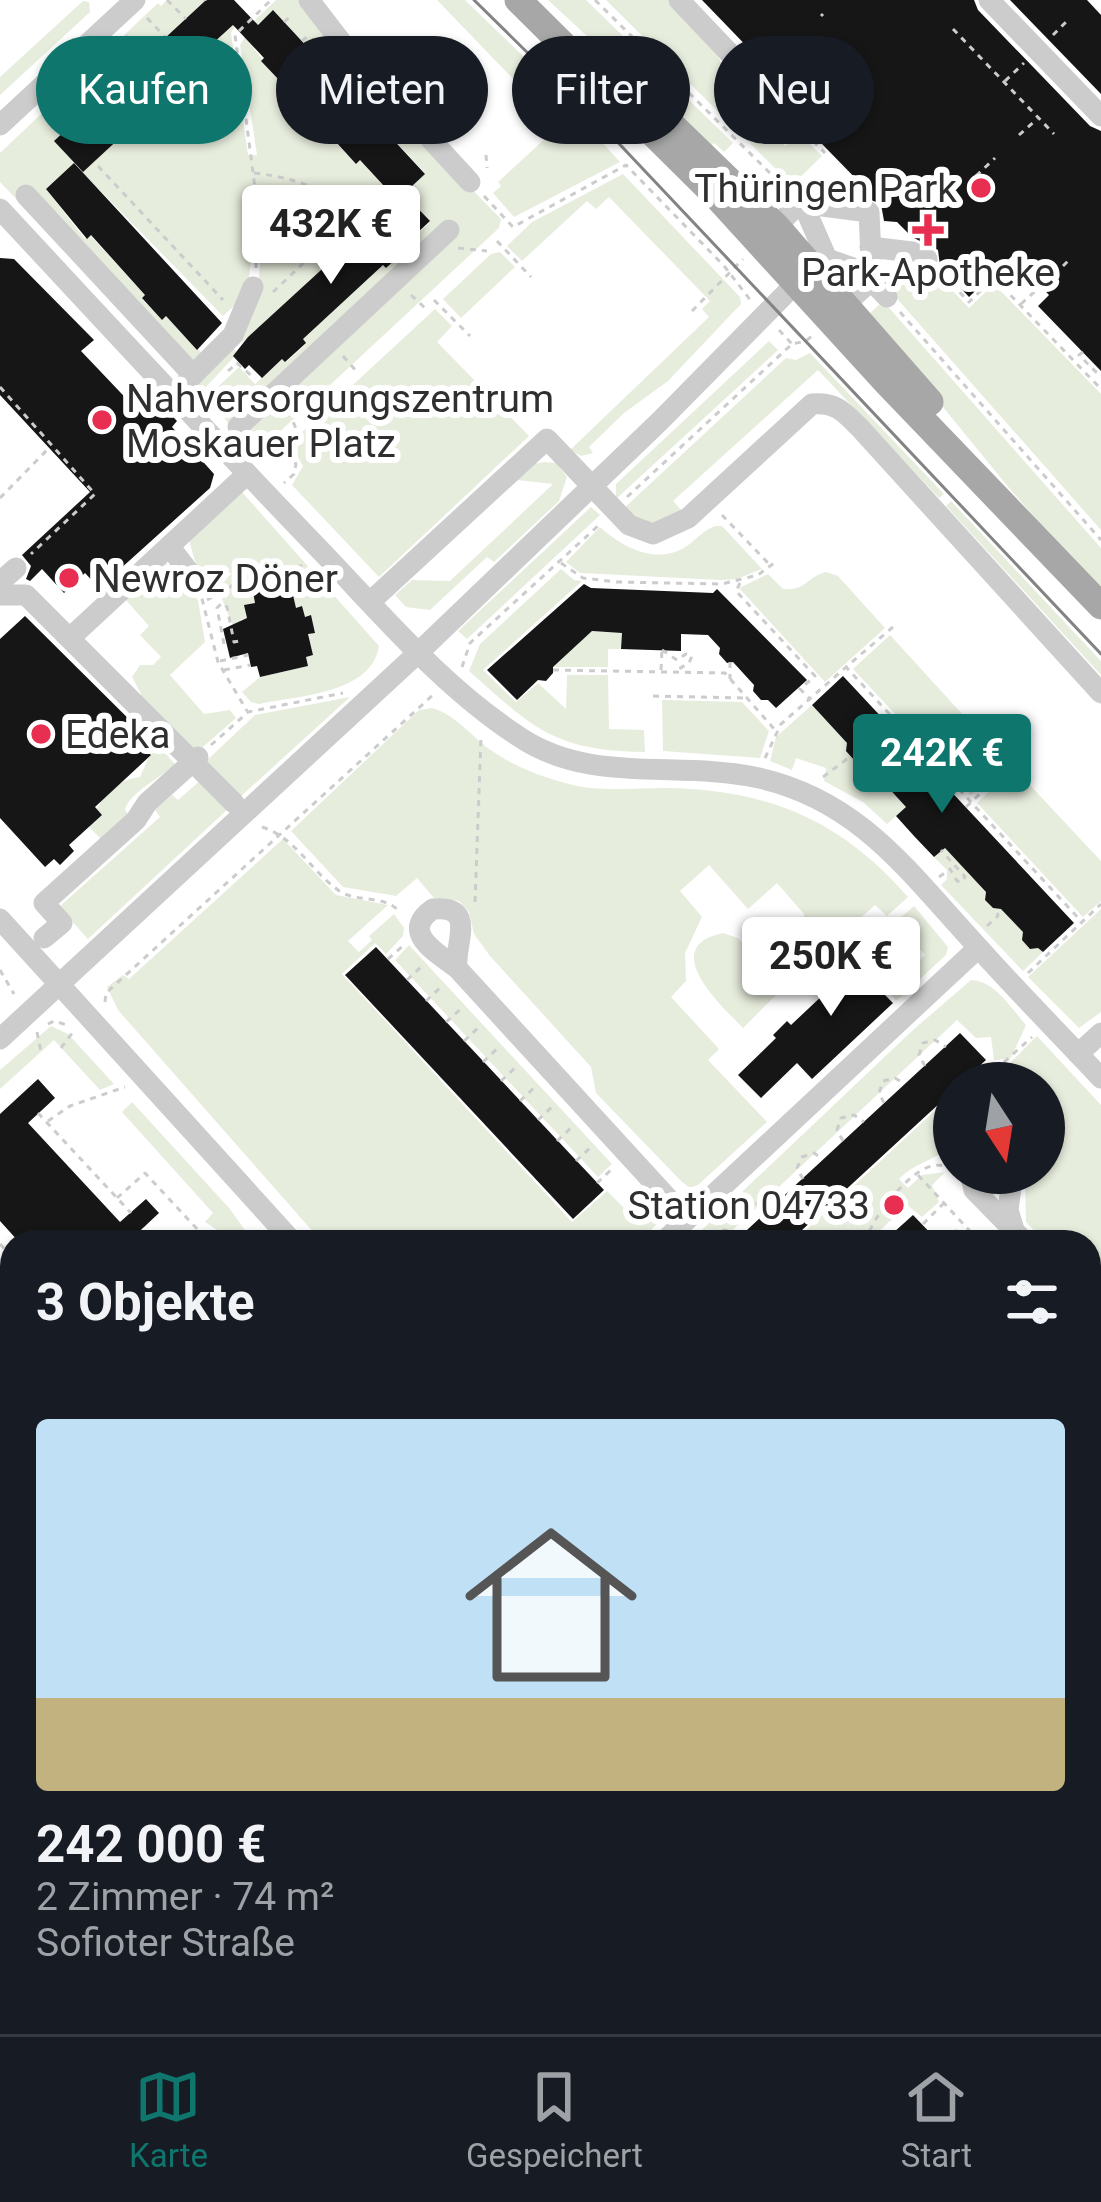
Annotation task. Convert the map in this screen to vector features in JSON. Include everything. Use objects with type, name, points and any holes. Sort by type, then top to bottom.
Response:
[{"type":"main road","points":[[518,0],[717,197],[804,275]]},
{"type":"main road","points":[[539,0],[700,149],[804,275],[990,470],[1052,554],[1101,606]]},
{"type":"street","points":[[96,36],[124,11],[98,0]]},
{"type":"street","points":[[309,0],[342,43],[470,182]]},
{"type":"street","points":[[679,0],[714,37]]},
{"type":"street","points":[[989,0],[1101,116]]},
{"type":"street","points":[[0,124],[36,92]]},
{"type":"street","points":[[26,195],[46,225],[191,378],[233,335],[264,289]]},
{"type":"street","points":[[780,223],[793,197]]},
{"type":"street","points":[[793,197],[869,212],[879,289]]},
{"type":"street","points":[[793,197],[827,259],[862,271],[879,289]]},
{"type":"street","points":[[0,209],[242,480],[269,497],[447,683],[483,712],[526,742],[576,763],[713,770],[760,778],[789,786],[852,818],[876,835],[979,940],[1014,986],[1101,1078]]},
{"type":"street","points":[[238,427],[449,230]]},
{"type":"street","points":[[871,247],[891,247],[927,259]]},
{"type":"street","points":[[0,1039],[240,808],[419,652],[804,275]]},
{"type":"street","points":[[852,298],[879,289]]},
{"type":"street","points":[[370,602],[548,439],[629,525],[653,534],[678,526],[812,404],[828,403],[840,408],[1101,692]]},
{"type":"street","points":[[70,638],[242,480]]},
{"type":"street","points":[[169,546],[189,572]]},
{"type":"street","points":[[0,595],[26,595],[240,808]]},
{"type":"street","points":[[78,940],[44,903],[195,759]]},
{"type":"street","points":[[453,974],[460,922],[450,909],[433,908],[418,930],[427,946],[453,974],[687,1219]]},
{"type":"street","points":[[0,920],[282,1230]]},
{"type":"street","points":[[44,938],[62,923]]},
{"type":"street","points":[[675,1230],[979,940]]},
{"type":"street","points":[[1078,1054],[1101,1033]]},
{"type":"street","points":[[978,1194],[1013,1230]]},
{"type":"street","points":[[1011,1194],[1009,1210],[1017,1230]]},
{"type":"path","points":[[167,0],[186,19]]},
{"type":"path","points":[[264,289],[235,34],[272,0]]},
{"type":"path","points":[[596,0],[793,197]]},
{"type":"path","points":[[124,11],[163,36]]},
{"type":"path","points":[[952,29],[1054,134]]},
{"type":"path","points":[[31,97],[36,102]]},
{"type":"path","points":[[1019,135],[1038,118]]},
{"type":"path","points":[[816,144],[825,153]]},
{"type":"path","points":[[976,176],[995,158]]},
{"type":"path","points":[[470,182],[513,226],[626,165],[730,272]]},
{"type":"path","points":[[98,166],[242,320]]},
{"type":"path","points":[[254,172],[295,179],[341,201],[367,227]]},
{"type":"path","points":[[264,289],[370,200]]},
{"type":"path","points":[[497,242],[531,277]]},
{"type":"path","points":[[692,311],[749,253]]},
{"type":"path","points":[[927,259],[969,302],[994,278],[1101,389]]},
{"type":"path","points":[[1063,266],[1069,260]]},
{"type":"path","points":[[1020,305],[1041,286]]},
{"type":"path","points":[[879,289],[1101,540]]},
{"type":"path","points":[[434,300],[470,336]]},
{"type":"path","points":[[1083,352],[1079,355],[1101,377]]},
{"type":"path","points":[[237,363],[260,384],[271,373],[279,389]]},
{"type":"path","points":[[0,387],[95,494],[8,575]]},
{"type":"path","points":[[269,497],[294,474],[295,458],[282,442]]},
{"type":"path","points":[[0,498],[51,446]]},
{"type":"path","points":[[707,500],[770,566]]},
{"type":"path","points":[[742,536],[748,530]]},
{"type":"path","points":[[205,601],[236,584],[299,569],[322,552]]},
{"type":"path","points":[[560,562],[584,578],[740,582],[778,560]]},
{"type":"path","points":[[189,572],[205,601],[218,662],[248,712]]},
{"type":"path","points":[[662,582],[662,591]]},
{"type":"path","points":[[740,582],[736,590],[815,676],[800,689],[810,699]]},
{"type":"path","points":[[215,646],[224,644],[237,641],[222,604],[217,608],[224,644]]},
{"type":"path","points":[[760,778],[775,730],[893,627]]},
{"type":"path","points":[[662,672],[662,650],[677,660],[692,656],[673,672]]},
{"type":"path","points":[[218,662],[248,655]]},
{"type":"path","points":[[730,662],[730,679]]},
{"type":"path","points":[[222,671],[250,665]]},
{"type":"path","points":[[846,667],[968,805],[1082,922]]},
{"type":"path","points":[[553,670],[725,673],[775,730]]},
{"type":"path","points":[[195,759],[248,712],[344,693]]},
{"type":"path","points":[[652,696],[747,698]]},
{"type":"path","points":[[460,922],[476,898],[483,712]]},
{"type":"path","points":[[813,784],[851,756]]},
{"type":"path","points":[[968,805],[1017,759]]},
{"type":"path","points":[[240,808],[262,827],[282,833],[341,893],[392,903],[410,924]]},
{"type":"path","points":[[926,890],[950,869],[957,881],[964,880],[964,874],[941,850]]},
{"type":"path","points":[[1014,986],[1101,904]]},
{"type":"path","points":[[979,940],[998,916],[997,908]]},
{"type":"path","points":[[388,959],[410,940]]},
{"type":"path","points":[[407,980],[429,960]]},
{"type":"path","points":[[0,970],[21,1004]]},
{"type":"path","points":[[426,1001],[453,974]]},
{"type":"path","points":[[446,1022],[468,1003]]},
{"type":"path","points":[[1005,1062],[1038,1031],[1044,1018]]},
{"type":"path","points":[[41,1052],[39,1028],[54,1021],[73,1031],[61,1048]]},
{"type":"path","points":[[464,1041],[486,1021]]},
{"type":"path","points":[[925,1066],[919,1055],[923,1043],[935,1040],[946,1047]]},
{"type":"path","points":[[483,1062],[505,1042]]},
{"type":"path","points":[[501,1081],[523,1061]]},
{"type":"path","points":[[884,1103],[879,1093],[883,1081],[891,1077],[905,1084]]},
{"type":"path","points":[[520,1101],[542,1081]]},
{"type":"path","points":[[46,1122],[70,1106],[124,1087]]},
{"type":"path","points":[[538,1120],[559,1100]]},
{"type":"path","points":[[38,1113],[130,1213]]},
{"type":"path","points":[[843,1141],[837,1130],[842,1118],[854,1115],[864,1122]]},
{"type":"path","points":[[557,1141],[578,1120]]},
{"type":"path","points":[[576,1161],[598,1141]]},
{"type":"path","points":[[803,1179],[797,1168],[802,1156],[814,1153],[824,1160]]},
{"type":"path","points":[[597,1183],[619,1163]]},
{"type":"path","points":[[870,1230],[916,1173],[933,1166]]},
{"type":"path","points":[[117,1198],[145,1173],[198,1230]]},
{"type":"path","points":[[916,1173],[969,1230]]},
{"type":"path","points":[[762,1216],[756,1206],[761,1194],[773,1190],[782,1198]]},
{"type":"path","points":[[922,1224],[944,1203]]},
{"type":"path","points":[[957,1230],[964,1224]]},
{"type":"green space","points":[[167,0],[206,0],[167,36],[123,36],[158,3],[161,6]]},
{"type":"green space","points":[[276,0],[298,0],[330,36],[297,36],[274,11],[257,25],[254,21]]},
{"type":"green space","points":[[437,0],[465,0],[512,45],[512,78],[488,53],[488,36],[472,36]]},
{"type":"green space","points":[[548,0],[586,0],[623,36],[587,36]]},
{"type":"green space","points":[[606,0],[672,0],[714,48],[714,107],[690,84],[690,36],[642,36]]},
{"type":"green space","points":[[83,1],[89,2],[90,12],[64,36],[45,36]]},
{"type":"green space","points":[[36,44],[36,62],[0,95],[0,77]]},
{"type":"green space","points":[[252,46],[276,77],[276,144],[337,144],[355,163],[360,160],[397,200],[241,344],[259,276],[262,243],[253,243],[247,294],[223,316],[79,169],[106,144],[246,144],[248,155],[257,155]]},
{"type":"green space","points":[[690,101],[714,125],[714,143],[708,148],[690,131]]},
{"type":"green space","points":[[36,119],[36,144],[58,144],[74,163],[46,189],[85,239],[90,235],[145,295],[142,299],[161,319],[166,316],[213,365],[232,347],[238,353],[201,392],[0,182],[0,153]]},
{"type":"green space","points":[[398,144],[427,144],[501,219],[499,228],[258,452],[205,399],[239,367],[255,384],[282,359],[286,362],[306,344],[303,339],[383,265],[387,268],[430,222],[404,194],[425,173]]},
{"type":"green space","points":[[539,144],[604,144],[620,162],[514,217],[493,193],[501,186],[498,182]]},
{"type":"green space","points":[[751,144],[810,144],[822,156],[792,185]]},
{"type":"green space","points":[[623,174],[740,297],[741,304],[668,381],[624,413],[589,447],[593,453],[581,456],[570,450],[709,317],[702,309],[710,301],[609,197],[596,209],[587,201],[522,261],[507,246],[532,222]]},
{"type":"green space","points":[[500,252],[515,267],[461,318],[443,299],[491,254]]},
{"type":"green space","points":[[925,262],[969,308],[994,284],[1101,394],[1101,530],[892,293]]},
{"type":"green space","points":[[883,301],[1101,548],[1101,593],[868,315]]},
{"type":"green space","points":[[435,309],[452,326],[437,342],[529,436],[379,577],[292,485],[303,466],[290,443]]},
{"type":"green space","points":[[769,341],[778,350],[616,499],[616,484]]},
{"type":"green space","points":[[810,353],[944,494],[939,498],[818,370],[673,501],[683,512],[650,525],[623,509],[786,358],[796,360]]},
{"type":"green space","points":[[556,463],[567,477],[559,501],[494,562],[487,557],[430,610],[406,607],[395,595],[412,580],[450,581],[553,484],[516,480],[532,464]]},
{"type":"green space","points":[[241,491],[379,646],[373,662],[348,683],[259,704],[242,692],[260,677],[308,666],[306,657],[313,655],[308,634],[315,632],[311,616],[305,617],[296,608],[293,595],[283,597],[280,586],[253,592],[255,603],[245,605],[242,630],[233,626],[217,587],[231,574],[221,565],[207,578],[196,565],[189,540]]},
{"type":"green space","points":[[951,501],[1101,661],[1101,675],[946,506]]},
{"type":"green space","points":[[591,507],[600,515],[467,639],[458,631]]},
{"type":"green space","points":[[722,526],[762,569],[721,580],[580,573],[566,562],[600,527],[628,546],[660,555],[682,549]]},
{"type":"green space","points":[[165,562],[198,600],[205,642],[170,675],[204,714],[230,710],[236,718],[195,754],[136,699],[141,694],[132,677],[140,665],[153,665],[161,657],[140,635],[149,626],[125,599]]},
{"type":"green space","points":[[561,569],[582,581],[483,670],[516,702],[538,683],[566,709],[567,675],[608,675],[609,729],[644,730],[645,752],[589,747],[548,733],[469,671],[480,644]]},
{"type":"green space","points":[[826,572],[838,576],[885,628],[825,682],[739,588],[768,574],[783,589],[791,589]]},
{"type":"green space","points":[[592,631],[622,633],[621,649],[608,649],[608,667],[553,667]]},
{"type":"green space","points":[[890,635],[1006,762],[971,795],[853,669]]},
{"type":"green space","points":[[350,697],[238,799],[204,763],[255,715]]},
{"type":"green space","points":[[662,700],[742,702],[769,731],[760,758],[663,751]]},
{"type":"green space","points":[[812,705],[847,743],[855,761],[864,761],[906,807],[887,824],[863,802],[824,781],[826,768],[796,758],[792,770],[770,761],[776,737]]},
{"type":"green space","points":[[432,708],[501,757],[559,781],[593,788],[707,790],[802,815],[857,848],[908,897],[887,916],[875,905],[818,956],[802,939],[804,914],[777,883],[748,909],[709,865],[680,891],[702,917],[685,953],[686,981],[671,997],[719,1049],[708,1060],[767,1122],[698,1185],[690,1188],[681,1181],[596,1093],[591,1067],[490,956],[459,901],[434,898],[417,878],[396,896],[343,887],[291,831],[419,710]]},
{"type":"green space","points":[[159,739],[175,764],[132,798],[125,810],[128,814],[101,839],[89,827],[96,809],[114,787],[140,777],[150,755],[146,751]]},
{"type":"green space","points":[[1014,768],[1101,861],[1101,901],[1083,917],[977,803]]},
{"type":"green space","points":[[202,779],[230,807],[88,939],[59,907],[160,817],[155,810],[172,795],[178,800]]},
{"type":"green space","points":[[283,839],[336,895],[388,905],[348,941],[359,952],[394,914],[404,928],[403,936],[386,954],[375,943],[342,974],[572,1222],[607,1191],[629,1213],[644,1200],[655,1212],[656,1225],[651,1230],[311,1230],[118,1010],[107,987],[123,975],[129,979]]},
{"type":"green space","points":[[945,848],[986,892],[985,900],[1001,908],[1043,952],[1023,971],[941,885],[947,870],[934,857]]},
{"type":"green space","points":[[914,906],[948,947],[946,955],[896,1001],[888,990],[925,955],[896,922]]},
{"type":"green space","points":[[1101,909],[1101,1012],[1079,1028],[1028,977]]},
{"type":"green space","points":[[723,933],[738,938],[782,989],[743,1028],[710,992],[695,963],[695,951],[704,940]]},
{"type":"green space","points":[[409,945],[612,1164],[598,1177],[395,960]]},
{"type":"green space","points":[[971,980],[995,990],[1026,1025],[1011,1058],[994,1060],[991,1037],[976,1038],[957,1020],[733,1230],[702,1230]]},
{"type":"green space","points":[[51,1026],[68,1034],[114,1084],[100,1090],[54,1040],[0,1089],[0,1070]]},
{"type":"green space","points":[[1037,1036],[1061,1062],[1011,1062]]},
{"type":"green space","points":[[1065,1066],[1101,1105],[1101,1230],[1034,1230],[1026,1222],[1025,1194],[1065,1194]]},
{"type":"green space","points":[[132,1102],[245,1230],[217,1230],[205,1222],[213,1213],[122,1112]]},
{"type":"green space","points":[[933,1112],[933,1158],[899,1179],[908,1188],[922,1175],[933,1174],[933,1194],[939,1202],[922,1217],[907,1205],[880,1230],[806,1230]]},
{"type":"building","points":[[206,0],[234,0],[258,25],[273,10],[297,36],[276,36],[276,77],[261,61],[264,58],[252,45],[252,36],[243,36],[233,25],[221,36],[167,36]]},
{"type":"building","name":"Thüringen Park","points":[[702,0],[974,0],[978,10],[1090,126],[1101,131],[1101,371],[1038,306],[1049,295],[1012,256],[969,297],[940,266],[938,250],[912,237],[897,222],[884,221],[881,204],[861,196],[861,184],[822,144],[874,144],[874,36],[737,36]]},
{"type":"building","points":[[1010,0],[1087,0],[1101,15],[1101,94]]},
{"type":"building","points":[[57,144],[113,144],[83,172]]},
{"type":"building","points":[[338,144],[397,144],[425,174],[397,200],[360,160],[356,164]]},
{"type":"building","points":[[74,163],[222,323],[197,350],[166,316],[162,320],[142,298],[145,295],[91,235],[87,239],[46,189]]},
{"type":"building","points":[[404,194],[430,221],[404,245],[408,248],[303,339],[306,343],[285,362],[282,359],[262,378],[249,365],[245,369],[233,356],[248,337]]},
{"type":"building","name":"Nahversorgungszentrum Moskauer Platz","points":[[0,258],[14,259],[94,340],[81,351],[139,412],[154,397],[177,421],[172,427],[214,474],[210,488],[99,588],[85,573],[64,593],[42,569],[30,581],[26,579],[31,566],[22,555],[90,492],[0,395]]},
{"type":"building","points":[[584,584],[713,593],[717,589],[807,680],[776,708],[761,700],[754,685],[733,662],[727,663],[708,635],[681,634],[681,651],[621,649],[622,633],[592,631],[553,667],[546,681],[538,680],[517,700],[487,670]]},
{"type":"building","points":[[281,586],[283,597],[293,595],[296,608],[302,606],[305,617],[311,615],[315,633],[308,634],[313,655],[306,657],[308,666],[260,677],[248,653],[230,658],[223,629],[247,618],[244,605],[255,603],[253,592]]},
{"type":"building","points":[[25,616],[154,744],[146,751],[151,755],[95,807],[102,815],[69,845],[74,851],[60,865],[54,859],[45,867],[0,818],[0,639]]},
{"type":"building","points":[[843,676],[1074,923],[1043,952],[1030,949],[1022,940],[1023,932],[985,900],[986,892],[945,848],[934,857],[914,836],[896,816],[906,807],[864,761],[855,761],[846,751],[847,743],[812,705]]},
{"type":"building","points":[[891,931],[914,956],[879,989],[893,1003],[812,1079],[797,1063],[761,1098],[738,1075],[787,1021],[791,1025],[841,978],[836,974],[850,960],[855,966]]},
{"type":"building","points":[[376,947],[604,1190],[573,1219],[345,975]]},
{"type":"building","points":[[960,1033],[986,1060],[933,1062],[933,1109],[802,1230],[747,1230]]},
{"type":"building","points":[[38,1079],[55,1098],[28,1123],[120,1222],[146,1199],[159,1213],[141,1230],[8,1230],[0,1221],[0,1114]]},
{"type":"building","points":[[913,1215],[927,1230],[896,1230]]},
{"type":"tram line","points":[[474,0],[609,133],[1101,654]]},
{"type":"place","name":"Thüringen Park","points":[[981,188]]},
{"type":"place","name":"Park-Apotheke","points":[[928,230]]},
{"type":"place","name":"Nahversorgungszentrum Moskauer Platz","points":[[102,420]]},
{"type":"place","name":"Newroz Döner","points":[[69,578]]},
{"type":"place","name":"Edeka","points":[[41,734]]},
{"type":"place","name":"Station 04733","points":[[894,1205]]}]
